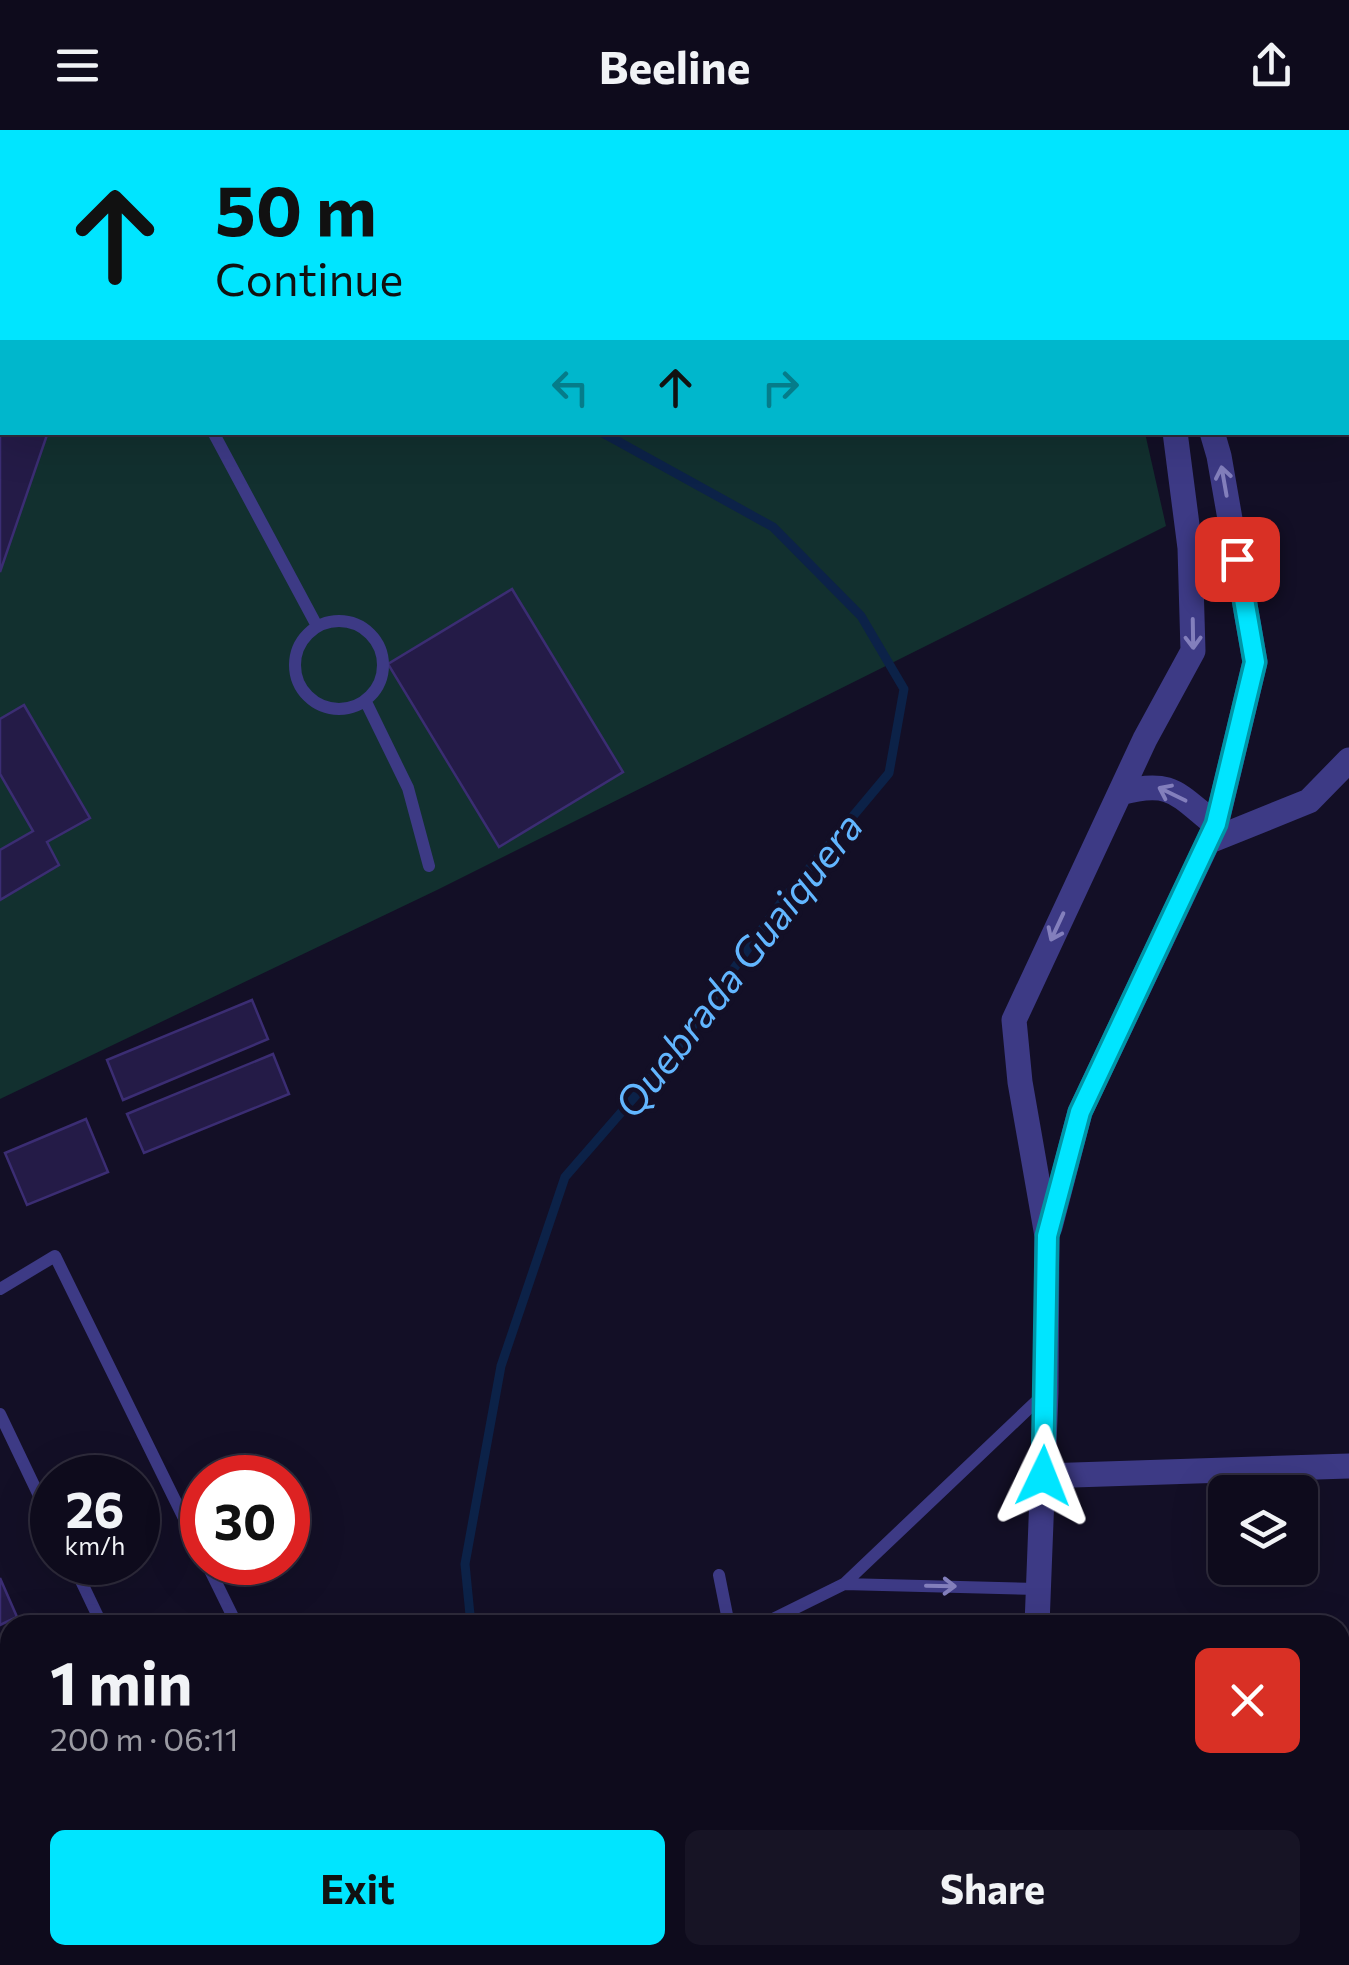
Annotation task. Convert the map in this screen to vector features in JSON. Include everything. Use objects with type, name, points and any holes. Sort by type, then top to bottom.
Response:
[{"type":"street","points":[[1037,1615],[1046,1392],[1047,1236],[1020,1082],[1014,1020],[1145,739],[1193,651],[1190,548],[1175,435]]},
{"type":"street","points":[[1047,1236],[1080,1112],[1213,832],[1255,662],[1213,435]]},
{"type":"street","points":[[1213,832],[1308,800],[1349,760]]},
{"type":"street","points":[[1120,793],[1148,786],[1172,790],[1213,832]]},
{"type":"street","points":[[1043,1476],[1349,1466]]},
{"type":"lane","points":[[214,435],[317,626]]},
{"type":"lane","points":[[344,621],[358,625],[379,647],[384,662],[382,676],[366,702],[337,710],[322,707],[300,688],[294,660],[306,635],[317,626],[344,621]]},
{"type":"lane","points":[[366,702],[408,788],[429,866]]},
{"type":"lane","points":[[0,1289],[54,1256],[180,1511]]},
{"type":"lane","points":[[780,1615],[844,1584],[1046,1392]]},
{"type":"lane","points":[[0,1414],[30,1477]]},
{"type":"lane","points":[[720,1574],[727,1615]]},
{"type":"lane","points":[[844,1584],[1038,1589]]},
{"type":"lane","points":[[83,1585],[97,1615]]},
{"type":"lane","points":[[217,1585],[232,1615]]},
{"type":"green space","points":[[0,435],[1145,435],[1166,526],[437,890],[0,1099]]},
{"type":"building","points":[[0,435],[47,435],[0,572]]},
{"type":"building","points":[[512,589],[623,772],[499,847],[388,664]]},
{"type":"building","points":[[24,705],[90,818],[47,842],[59,865],[0,900],[0,850],[33,831],[0,774],[0,719]]},
{"type":"building","points":[[252,1000],[268,1039],[123,1100],[107,1060]]},
{"type":"building","points":[[273,1054],[289,1094],[144,1153],[127,1114]]},
{"type":"building","points":[[86,1119],[108,1172],[27,1205],[5,1153]]},
{"type":"building","points":[[0,1578],[16,1615],[0,1615]]},
{"type":"waterway","name":"Quebrada Guaiquera","points":[[470,1615],[465,1564],[501,1366],[565,1177],[678,1047],[782,901],[889,773],[904,689],[861,616],[773,527],[606,435]]},
{"type":"route","points":[[1043,1476],[1047,1236],[1080,1112],[1216,824],[1255,662],[1237,559]]}]
